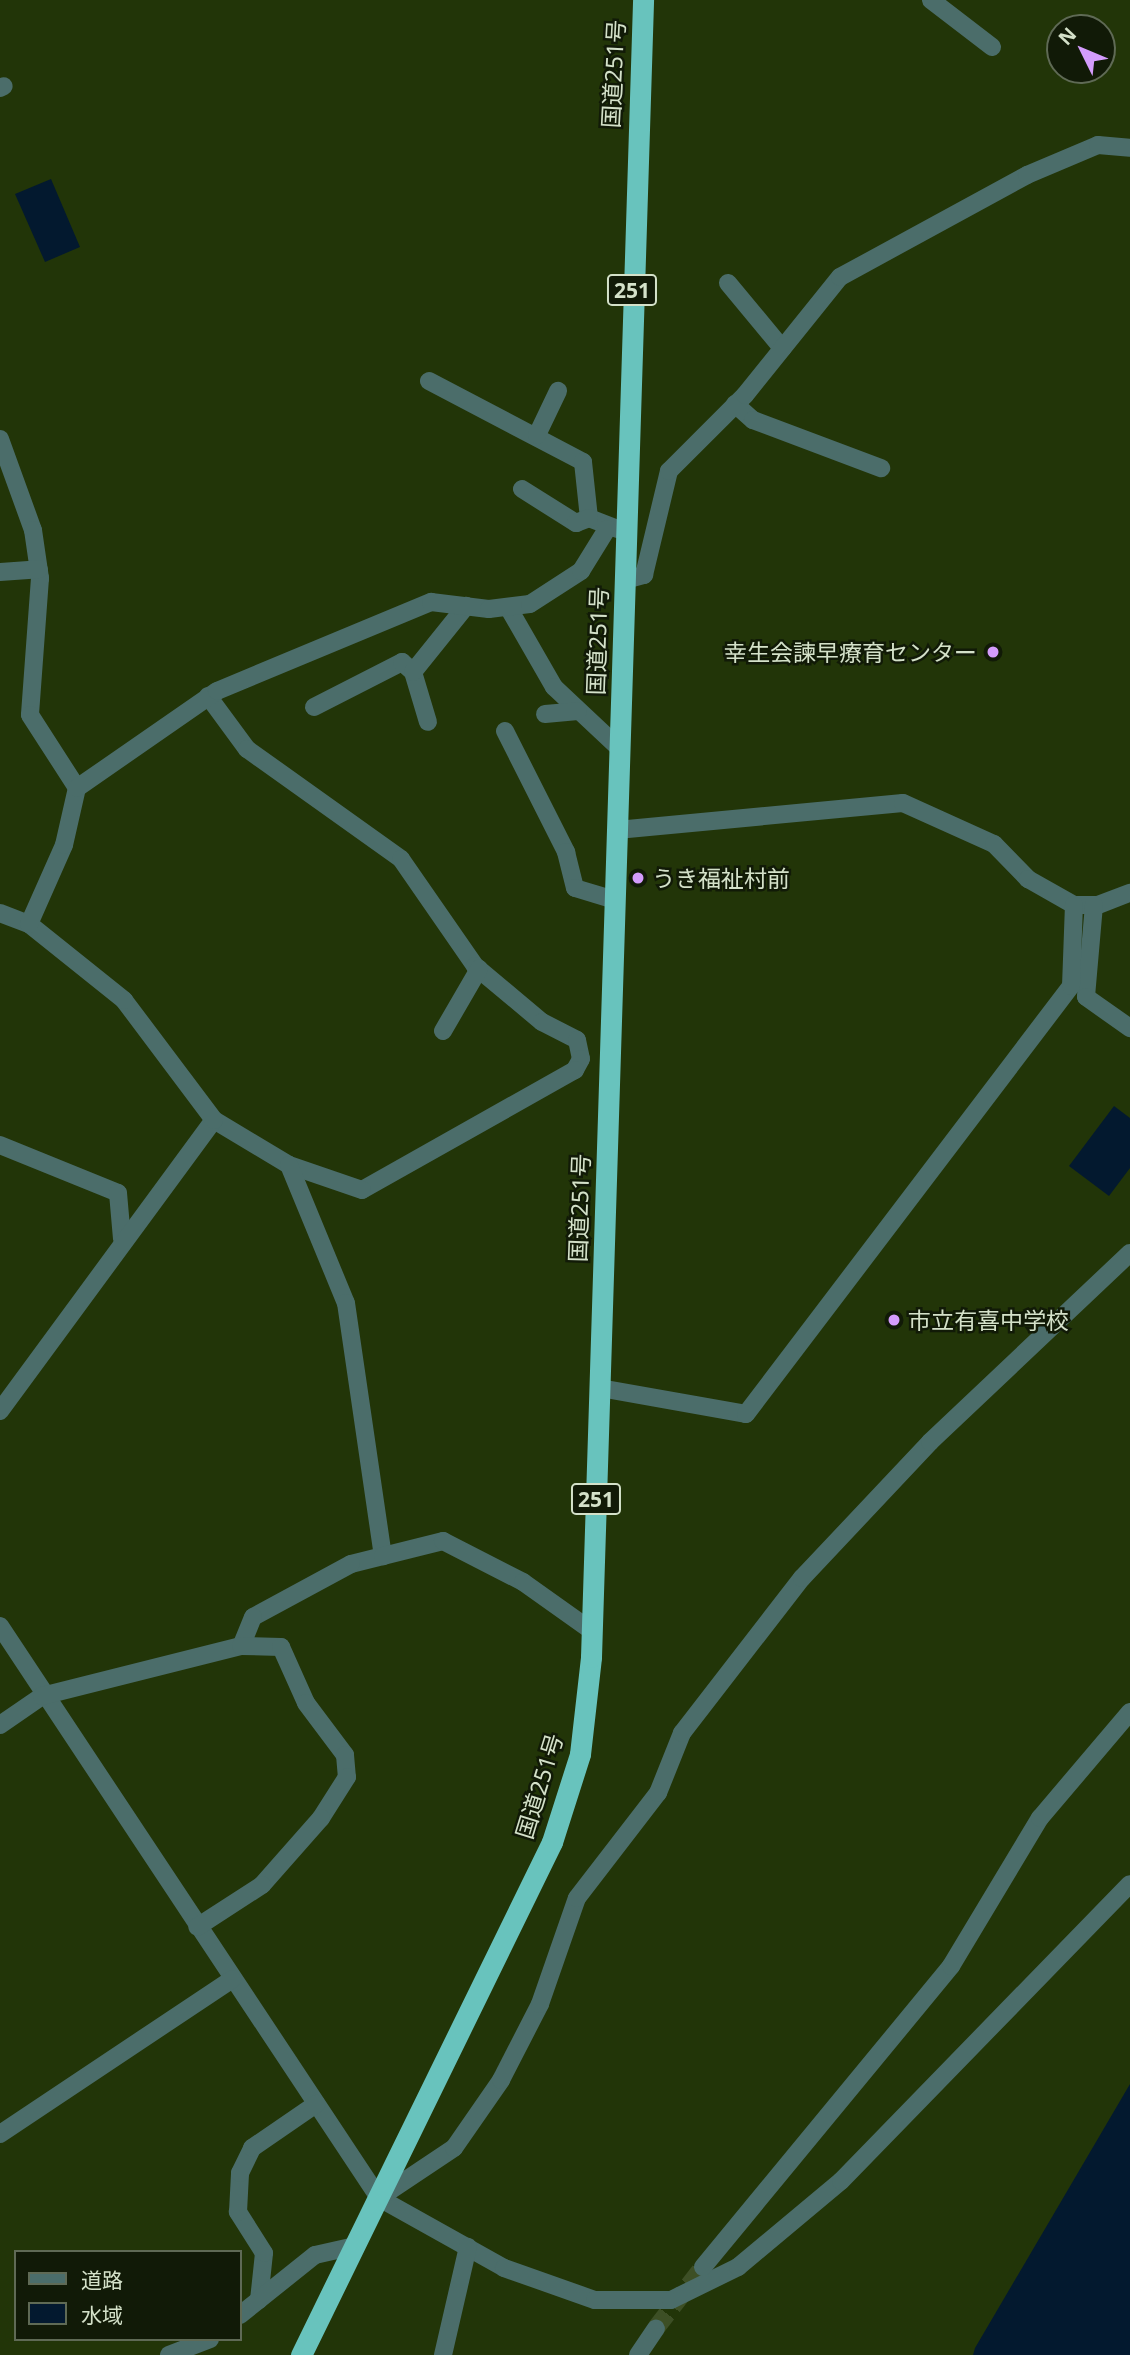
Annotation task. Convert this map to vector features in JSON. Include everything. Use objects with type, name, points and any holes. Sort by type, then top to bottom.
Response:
[{"type":"highway","name":"国道251号","points":[[301,2355],[552,1842],[580,1754],[592,1631],[625,580],[617,529],[643,0]]},
{"type":"street","points":[[931,0],[992,47]]},
{"type":"street","points":[[625,580],[644,575],[669,471],[735,404],[839,277],[870,256],[1074,155],[1098,145],[1130,148]]},
{"type":"street","points":[[728,283],[782,348]]},
{"type":"street","points":[[429,381],[537,435],[583,462],[589,518]]},
{"type":"street","points":[[537,435],[558,391]]},
{"type":"street","points":[[735,404],[752,420],[881,468]]},
{"type":"street","points":[[0,439],[33,530],[38,569],[30,715],[77,788]]},
{"type":"street","points":[[29,924],[64,845],[77,788],[208,696],[431,602],[508,607],[530,604],[581,572],[617,529],[589,518],[576,523],[522,489]]},
{"type":"street","points":[[0,572],[38,569]]},
{"type":"street","points":[[413,672],[467,606]]},
{"type":"street","points":[[508,607],[554,687],[620,749]]},
{"type":"street","points":[[314,707],[402,662],[413,672],[428,722]]},
{"type":"street","points":[[0,913],[29,924],[124,1000],[214,1120],[289,1165],[362,1190],[575,1070],[581,1059],[577,1040],[542,1022],[479,969],[401,859],[247,749],[208,696]]},
{"type":"street","points":[[545,714],[578,711]]},
{"type":"street","points":[[505,731],[566,852],[575,888],[615,900]]},
{"type":"street","points":[[617,830],[903,803],[994,844],[1028,879],[1074,905],[1094,905],[1130,893]]},
{"type":"street","points":[[600,1388],[746,1414],[1071,986],[1074,905]]},
{"type":"street","points":[[1094,905],[1086,997],[1130,1028]]},
{"type":"street","points":[[443,1031],[479,969]]},
{"type":"street","points":[[0,1412],[122,1239],[214,1120]]},
{"type":"street","points":[[0,1145],[118,1193],[122,1239]]},
{"type":"street","points":[[289,1165],[346,1303],[383,1556]]},
{"type":"street","points":[[379,2198],[454,2148],[501,2080],[540,2004],[577,1898],[658,1793],[681,1733],[802,1578],[930,1442],[1130,1253]]},
{"type":"street","points":[[241,1646],[253,1617],[351,1564],[443,1541],[523,1582],[592,1631]]},
{"type":"street","points":[[0,1626],[43,1696],[379,2198],[468,2247],[551,2287],[623,2305],[671,2300],[706,2286],[841,2181],[1130,1884]]},
{"type":"street","points":[[0,1725],[43,1696],[241,1646],[281,1647],[306,1703],[345,1755],[347,1777],[321,1818],[262,1885],[197,1927]]},
{"type":"street","points":[[703,2267],[951,1966],[1040,1818],[1130,1712]]},
{"type":"street","points":[[0,2134],[232,1979]]},
{"type":"street","points":[[260,2300],[264,2253],[238,2211],[240,2173],[252,2148],[316,2104]]},
{"type":"street","points":[[242,2314],[315,2255],[355,2246]]},
{"type":"street","points":[[443,2355],[468,2247]]},
{"type":"street","points":[[638,2355],[656,2328]]},
{"type":"street","points":[[169,2355],[205,2341]]},
{"type":"water","points":[[51,179],[80,247],[45,262],[15,194]]},
{"type":"water","points":[[1114,1106],[1130,1118],[1130,1168],[1109,1196],[1069,1166]]},
{"type":"water","points":[[1130,2084],[1130,2355],[973,2355],[975,2348]]},
{"type":"tunnel","points":[[656,2328],[703,2267]]},
{"type":"place","name":"幸生会諫早療育センター","points":[[993,652]]},
{"type":"place","name":"うき福祉村前","points":[[638,878]]},
{"type":"place","name":"市立有喜中学校","points":[[894,1320]]}]
